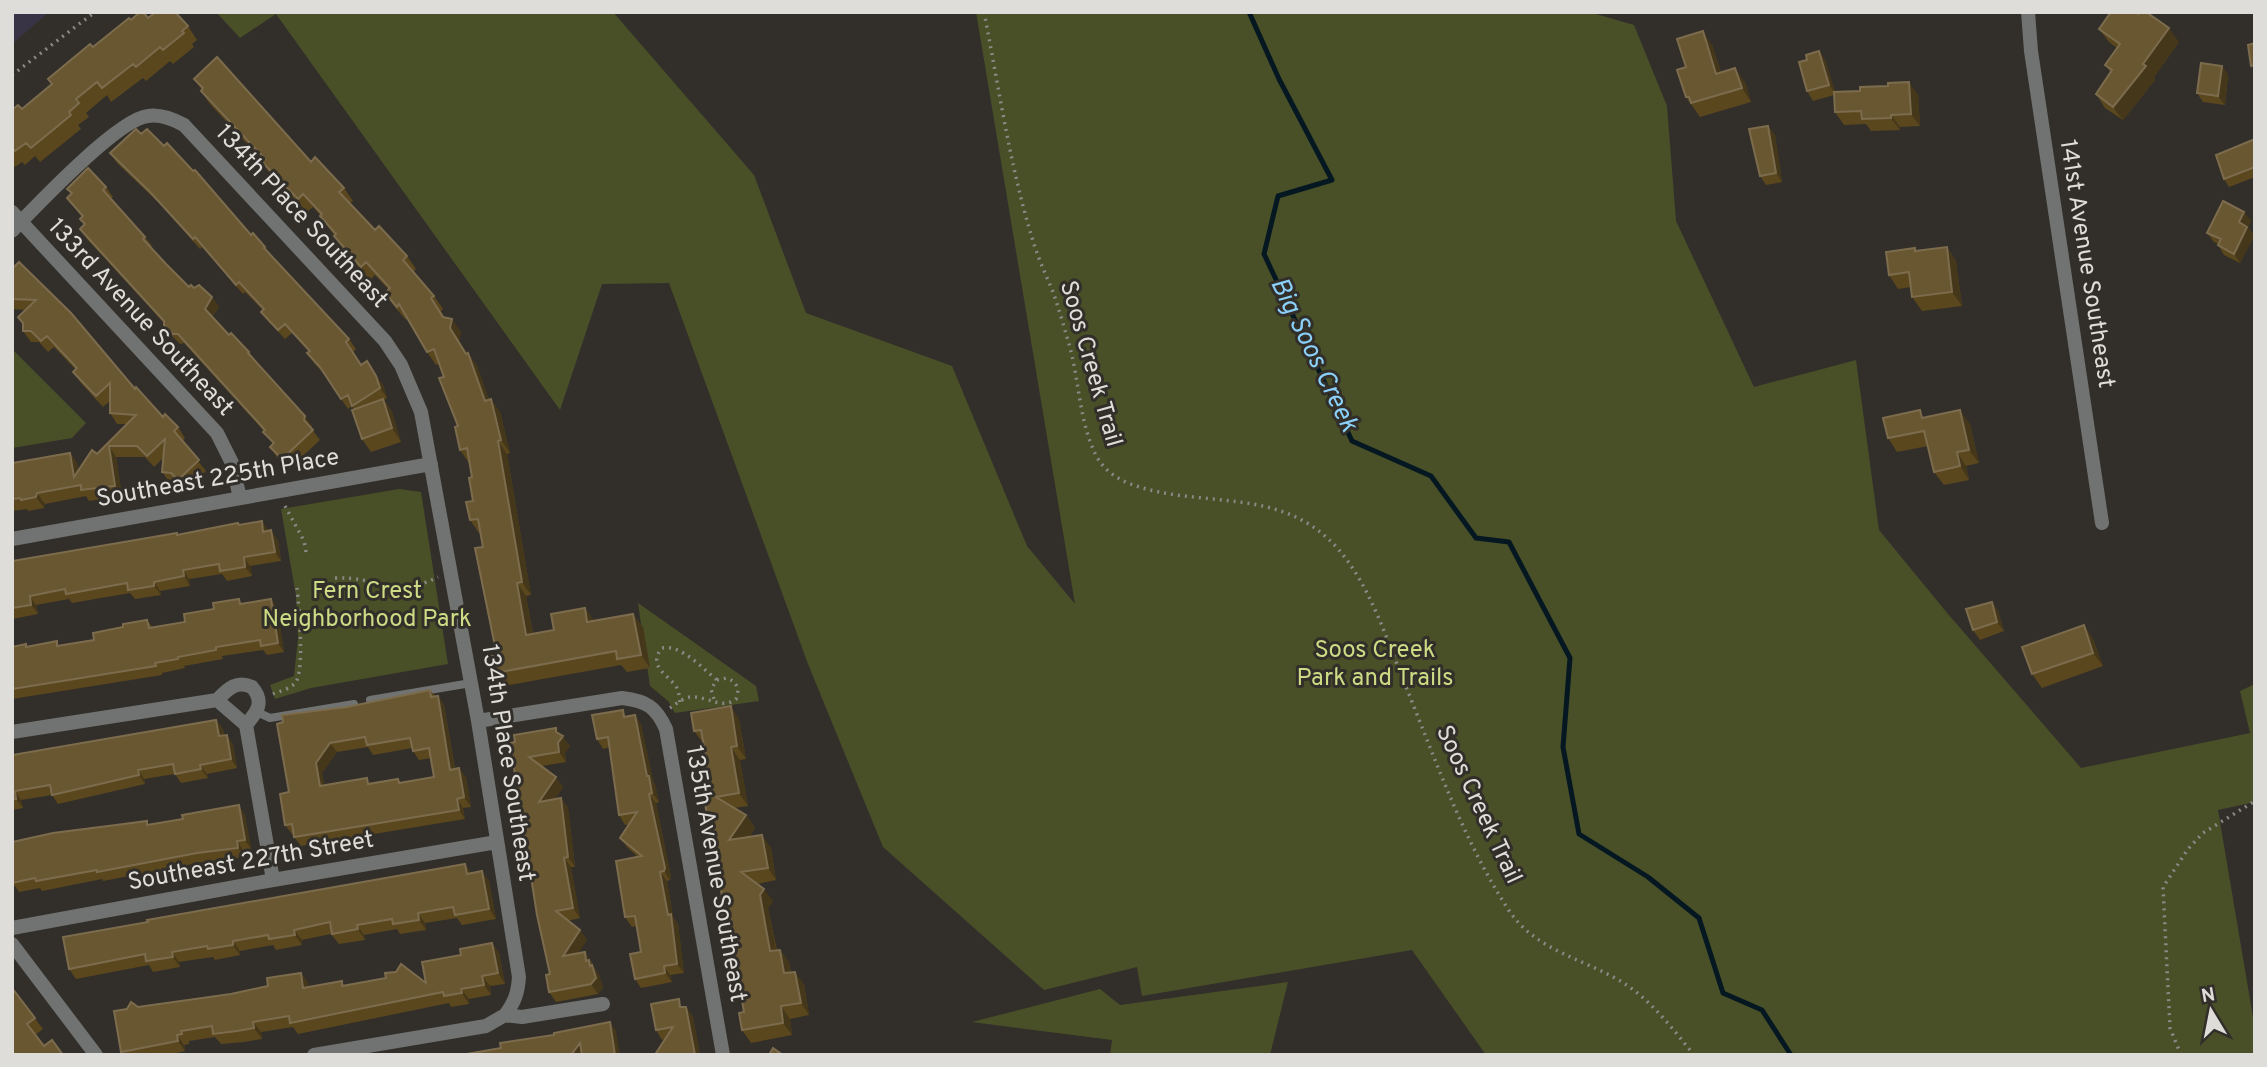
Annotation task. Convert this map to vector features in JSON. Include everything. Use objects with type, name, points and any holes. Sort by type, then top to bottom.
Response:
[{"type":"street","name":"141st Avenue Southeast","points":[[2028,12],[2031,51],[2102,523]]},
{"type":"street","name":"134th Place Southeast","points":[[15,222],[131,121],[147,116],[163,116],[184,125],[385,341],[401,365],[421,412],[478,721],[519,977],[514,1004],[505,1015]]},
{"type":"street","name":"133rd Avenue Southeast","points":[[15,222],[218,433],[232,463],[240,498]]},
{"type":"street","name":"Southeast 225th Place","points":[[12,539],[431,464]]},
{"type":"street","points":[[12,732],[217,700],[228,689],[239,684],[252,687],[258,706],[246,725]]},
{"type":"street","points":[[478,721],[622,698],[635,699],[655,710]]},
{"type":"street","points":[[217,700],[246,725],[273,880]]},
{"type":"street","name":"135th Avenue Southeast","points":[[655,710],[666,729],[723,1055]]},
{"type":"street","name":"Southeast 227th Street","points":[[12,928],[497,842]]},
{"type":"street","points":[[12,944],[96,1055]]},
{"type":"street","points":[[314,1055],[486,1026],[505,1015],[522,1017],[603,1004]]},
{"type":"lane","points":[[370,700],[471,683]]},
{"type":"lane","points":[[258,706],[270,718],[354,704]]},
{"type":"path","points":[[12,75],[95,12]]},
{"type":"path","name":"Soos Creek Trail","points":[[984,12],[1015,169],[1033,242],[1054,294],[1070,349],[1087,432],[1095,454],[1107,471],[1127,482],[1160,492],[1255,503],[1284,511],[1311,524],[1339,550],[1357,577],[1378,618],[1454,804],[1509,911],[1526,933],[1546,946],[1623,983],[1658,1011],[1694,1055]]},
{"type":"path","points":[[277,491],[304,541],[306,552]]},
{"type":"path","points":[[335,578],[354,578],[408,589],[451,570]]},
{"type":"path","points":[[258,706],[291,686],[297,679],[300,639],[297,588]]},
{"type":"path","points":[[680,702],[676,687],[659,669],[657,657],[662,648],[672,647],[696,661],[717,680]]},
{"type":"path","points":[[655,710],[692,697],[714,699],[722,705],[727,704],[736,699],[736,684],[732,680],[717,680],[712,689],[714,699]]},
{"type":"path","points":[[2181,1055],[2170,1028],[2163,887],[2188,849],[2203,833],[2255,801]]},
{"type":"shaded area","points":[[12,12],[49,12],[12,44]]},
{"type":"green space","name":"Soos Creek Park and Trails","points":[[216,12],[613,12],[754,175],[806,313],[952,366],[1027,546],[1075,604],[976,12],[1589,12],[1634,25],[1667,106],[1676,221],[1754,387],[1856,360],[1879,530],[2081,768],[2250,733],[2240,691],[2255,684],[2255,802],[2218,810],[2255,1029],[2255,1055],[1486,1055],[1412,950],[1142,996],[1137,967],[1044,990],[883,847],[808,664],[669,283],[602,284],[560,410],[276,14],[240,38]]},
{"type":"green space","points":[[12,349],[86,423],[72,438],[12,448]]},
{"type":"green space","name":"Fern Crest Neighborhood Park","points":[[399,489],[421,492],[448,664],[311,688],[275,699],[270,685],[294,676],[298,638],[296,596],[281,509]]},
{"type":"green space","points":[[638,603],[756,686],[759,701],[675,713],[668,701],[650,686]]},
{"type":"green space","points":[[1288,982],[1270,1055],[1110,1055],[1112,1040],[972,1022],[1100,989],[1120,1005]]},
{"type":"building","points":[[140,12],[148,18],[156,12],[175,12],[188,26],[182,31],[184,33],[163,50],[160,47],[136,67],[133,64],[102,88],[97,82],[76,99],[79,103],[69,112],[71,115],[31,148],[26,143],[15,151],[12,148],[12,110],[18,105],[22,109],[52,84],[48,79],[90,44],[93,47]]},
{"type":"building","points":[[2111,12],[2146,12],[2169,28],[2143,64],[2146,66],[2113,107],[2096,94],[2112,70],[2105,65],[2120,44],[2099,29]]},
{"type":"building","points":[[1703,31],[1716,74],[1735,68],[1742,88],[1691,103],[1689,97],[1686,97],[1677,70],[1686,67],[1677,39]]},
{"type":"building","points":[[2255,43],[2255,65],[2251,66],[2248,45]]},
{"type":"building","points":[[1819,51],[1829,85],[1807,91],[1799,62],[1807,60],[1806,55]]},
{"type":"building","points":[[217,57],[311,162],[315,157],[344,188],[339,192],[375,230],[379,226],[407,256],[403,260],[434,296],[431,298],[443,317],[452,319],[450,328],[466,354],[468,353],[485,401],[491,399],[501,440],[498,441],[522,582],[517,583],[526,635],[554,630],[551,614],[585,608],[587,622],[633,614],[641,655],[617,659],[616,651],[495,673],[492,656],[497,656],[475,548],[483,547],[478,519],[470,520],[466,502],[473,501],[467,448],[460,450],[455,427],[458,426],[439,378],[444,377],[434,349],[427,352],[399,304],[397,307],[385,293],[390,288],[366,262],[361,267],[334,236],[336,234],[320,216],[322,214],[303,194],[298,199],[262,162],[265,159],[201,91],[203,88],[194,79]]},
{"type":"building","points":[[2201,63],[2222,66],[2218,96],[2197,93]]},
{"type":"building","points":[[1909,82],[1911,114],[1862,119],[1861,111],[1835,112],[1834,92],[1860,91],[1860,87]]},
{"type":"building","points":[[1768,126],[1776,173],[1760,176],[1749,129]]},
{"type":"building","points":[[136,129],[141,134],[147,129],[164,146],[167,143],[193,171],[195,170],[251,235],[253,233],[349,339],[346,342],[361,365],[367,361],[380,388],[352,406],[348,395],[341,399],[320,367],[307,353],[310,351],[285,324],[278,330],[261,312],[264,309],[239,282],[236,285],[195,237],[193,239],[110,153]]},
{"type":"building","points":[[2255,139],[2255,167],[2224,179],[2216,155]]},
{"type":"building","points":[[88,168],[106,187],[103,190],[167,265],[189,287],[199,285],[212,297],[205,309],[249,352],[305,416],[304,420],[313,430],[282,459],[270,447],[274,443],[263,432],[265,430],[178,334],[173,334],[164,325],[164,321],[80,229],[85,224],[80,219],[83,216],[67,198],[72,193],[67,189]]},
{"type":"building","points":[[2223,201],[2244,212],[2239,222],[2247,227],[2234,254],[2218,245],[2221,239],[2207,233]]},
{"type":"building","points":[[1947,247],[1952,292],[1912,297],[1909,272],[1889,275],[1886,252]]},
{"type":"building","points":[[19,262],[71,313],[135,389],[136,387],[163,417],[165,414],[178,427],[174,431],[199,460],[178,480],[171,473],[162,472],[165,439],[147,456],[137,446],[109,446],[115,486],[81,490],[81,485],[37,493],[36,497],[12,499],[12,463],[70,453],[74,477],[92,450],[97,454],[136,415],[110,413],[110,383],[96,396],[73,372],[77,368],[47,336],[41,341],[31,331],[23,331],[23,323],[18,317],[36,300],[12,299],[12,269]]},
{"type":"building","points":[[383,399],[392,428],[362,439],[352,410]]},
{"type":"building","points":[[1920,410],[1922,418],[1960,410],[1969,450],[1957,452],[1960,466],[1934,472],[1924,431],[1888,438],[1883,418]]},
{"type":"building","points":[[262,521],[263,532],[271,530],[275,552],[244,557],[245,567],[220,571],[219,564],[183,570],[184,576],[154,582],[154,586],[128,590],[127,583],[66,594],[65,589],[30,596],[31,605],[12,608],[12,561]]},
{"type":"building","points":[[239,599],[240,604],[271,599],[278,643],[261,646],[260,640],[216,647],[216,650],[155,663],[156,666],[12,689],[12,647],[57,641],[57,646],[94,640],[93,633],[147,620],[149,628],[185,622],[184,614],[214,609],[213,603]]},
{"type":"building","points":[[1992,602],[1997,622],[1973,630],[1966,609]]},
{"type":"building","points":[[2084,625],[2093,653],[2032,674],[2022,647]]},
{"type":"building","points":[[430,690],[431,697],[438,696],[450,770],[459,768],[464,797],[457,799],[459,810],[294,837],[292,824],[285,825],[280,794],[289,792],[277,724],[283,722],[282,715],[347,707]],"holes":[[[365,737],[367,745],[410,738],[413,751],[429,748],[434,777],[399,783],[398,779],[368,784],[367,778],[320,786],[316,763],[330,743]]]},
{"type":"building","points":[[731,706],[737,746],[731,747],[739,793],[716,797],[746,815],[729,840],[762,835],[768,868],[741,872],[764,889],[760,895],[770,951],[780,950],[784,973],[795,972],[801,1003],[781,1006],[783,1023],[742,1030],[739,1013],[744,1012],[727,915],[720,916],[717,898],[722,897],[701,774],[700,758],[706,757],[701,730],[694,731],[691,713]]},
{"type":"building","points":[[623,710],[624,717],[635,715],[649,776],[652,793],[649,794],[665,868],[660,872],[668,915],[671,914],[677,964],[664,966],[665,973],[635,979],[630,954],[641,952],[635,916],[625,917],[616,861],[642,856],[620,838],[637,812],[619,815],[608,737],[597,739],[592,715]]},
{"type":"building","points":[[216,720],[219,736],[227,735],[231,759],[200,765],[201,769],[175,774],[173,764],[138,770],[139,775],[52,795],[50,785],[15,791],[16,799],[12,799],[12,755]]},
{"type":"building","points":[[556,728],[556,732],[563,736],[558,743],[559,752],[529,757],[556,777],[539,802],[561,798],[568,857],[564,858],[573,908],[556,911],[580,930],[563,956],[585,952],[586,961],[589,960],[590,966],[592,965],[596,978],[591,984],[549,992],[546,975],[550,974],[537,915],[510,743],[515,742],[514,735]]},
{"type":"building","points":[[239,805],[245,840],[237,841],[238,848],[97,872],[12,883],[12,842],[53,833],[147,821],[147,825],[183,819],[182,815]]},
{"type":"building","points":[[465,864],[467,874],[482,871],[489,909],[455,915],[453,907],[418,913],[419,920],[393,924],[392,919],[357,925],[358,929],[332,934],[330,922],[294,930],[295,935],[269,939],[268,935],[233,941],[233,945],[172,952],[173,957],[146,961],[145,954],[69,969],[63,937]]},
{"type":"building","points":[[492,943],[498,973],[482,976],[484,985],[461,989],[462,993],[444,996],[443,992],[290,1023],[289,1016],[253,1022],[254,1028],[237,1031],[213,1034],[212,1026],[181,1031],[182,1034],[177,1035],[178,1041],[121,1052],[114,1011],[127,1009],[131,1002],[138,1007],[231,994],[268,986],[267,978],[301,973],[303,988],[342,981],[342,986],[386,978],[385,973],[396,972],[401,964],[426,983],[422,962],[461,955],[460,949]]},
{"type":"building","points":[[12,988],[35,1018],[27,1024],[44,1046],[52,1040],[63,1055],[12,1055]]},
{"type":"building","points":[[679,999],[680,1007],[686,1007],[695,1055],[658,1055],[656,1053],[673,1027],[656,1030],[651,1004]]},
{"type":"building","points":[[610,1022],[615,1055],[582,1055],[580,1043],[571,1055],[461,1055],[501,1048],[500,1043],[554,1035]]},
{"type":"building","points":[[773,1048],[783,1055],[769,1055]]},
{"type":"waterway","name":"Big Soos Creek","points":[[1249,12],[1279,79],[1332,180],[1278,196],[1264,254],[1352,441],[1431,476],[1476,538],[1509,542],[1570,658],[1563,747],[1579,834],[1648,877],[1699,918],[1723,993],[1762,1010],[1791,1055]]}]
